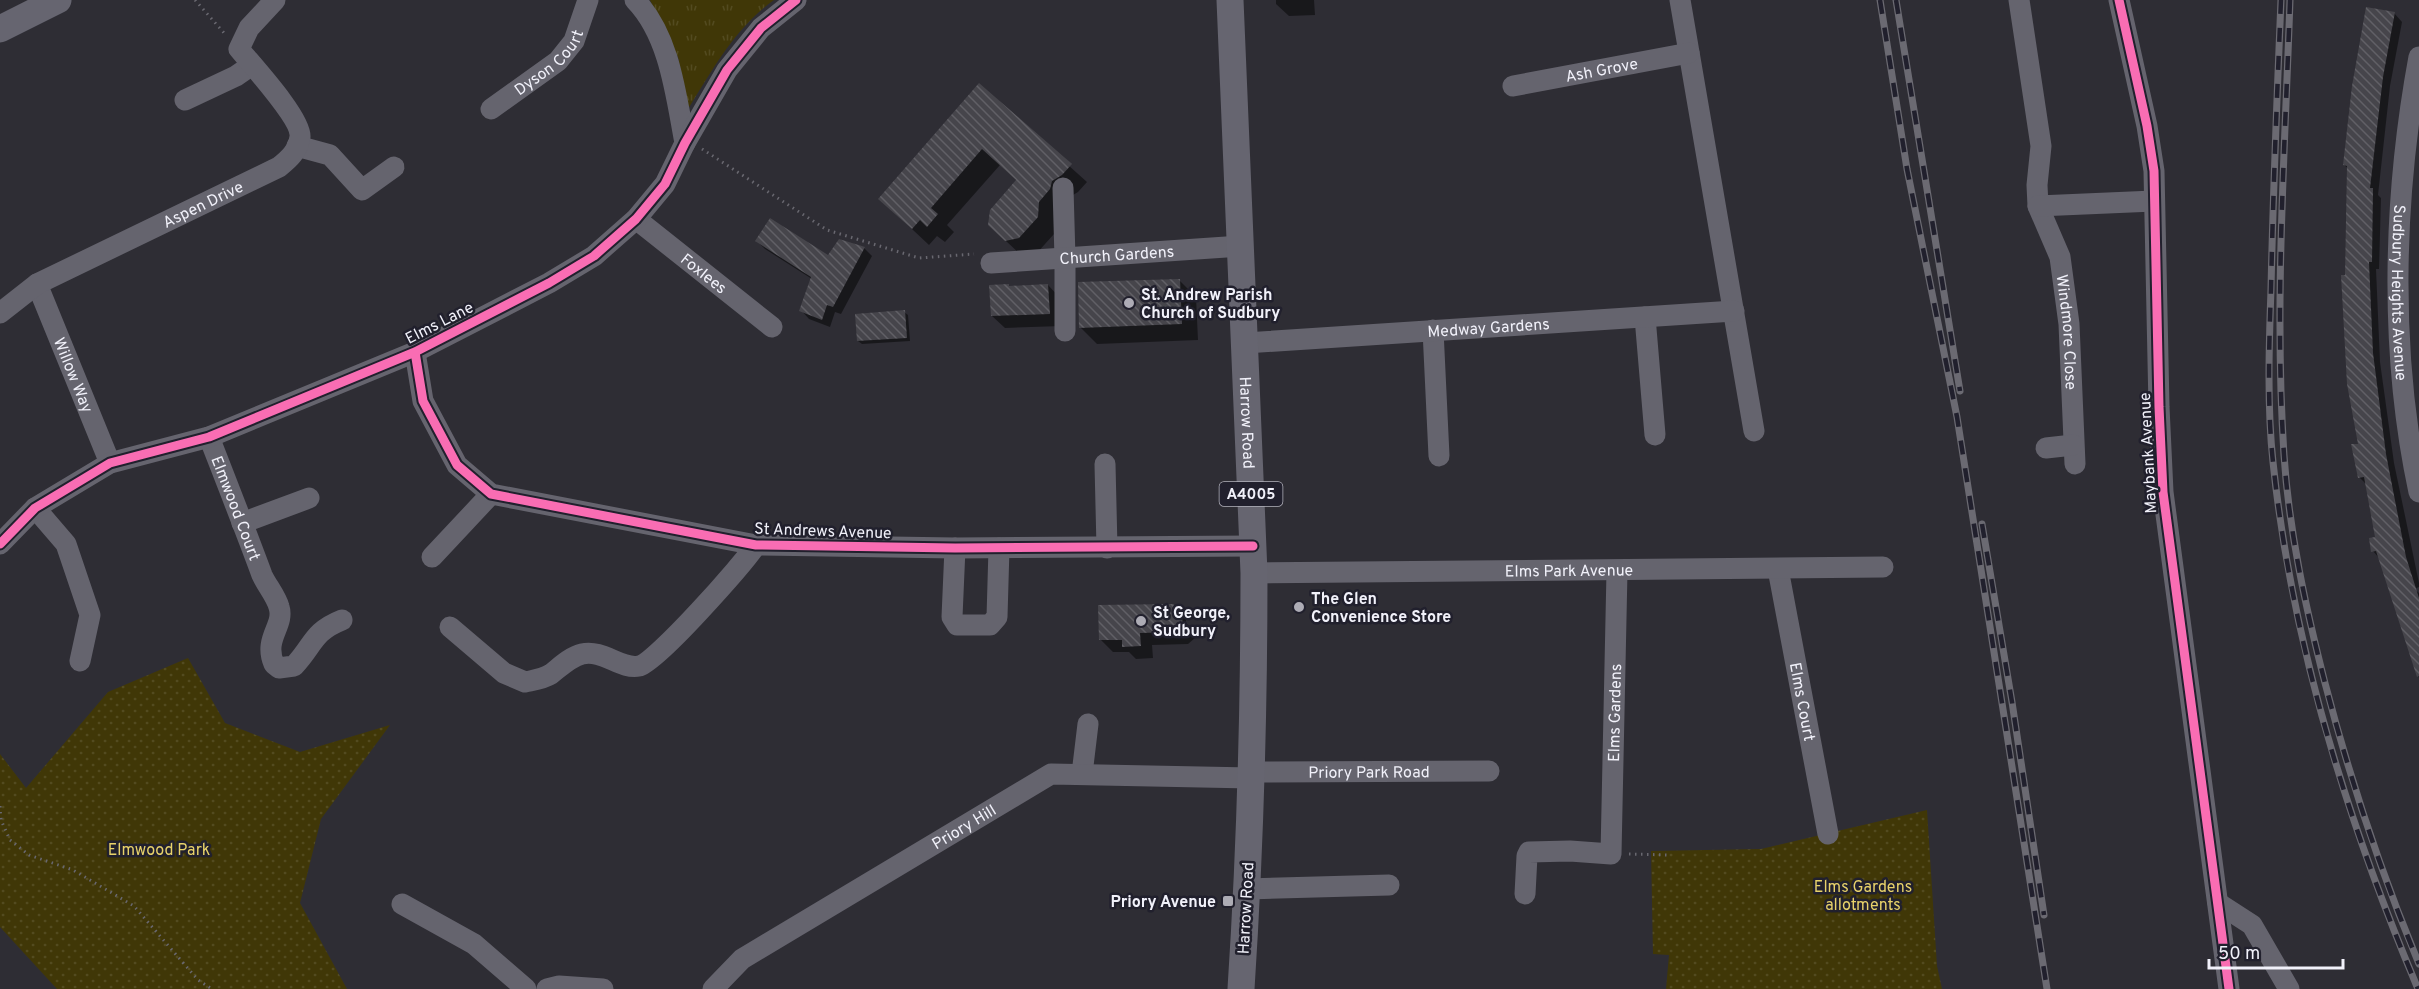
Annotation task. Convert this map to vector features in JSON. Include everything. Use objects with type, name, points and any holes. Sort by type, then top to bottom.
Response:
[{"type":"main road","points":[[0,29],[58,0]]},
{"type":"main road","name":"Harrow Road","points":[[1230,0],[1254,573],[1251,775],[1247,889],[1240,989]]},
{"type":"street","points":[[185,100],[236,76],[245,57],[249,28],[275,0]]},
{"type":"street","name":"Dyson Court","points":[[491,109],[558,61],[574,41],[588,0]]},
{"type":"street","points":[[635,0],[658,36],[671,67],[685,143]]},
{"type":"street","name":"Elms Lane","points":[[0,544],[35,508],[110,463],[209,437],[415,351],[549,282],[594,255],[636,219],[665,184],[685,143],[727,70],[761,28],[796,0]]},
{"type":"street","points":[[1680,0],[1754,431]]},
{"type":"street","name":"Windmore Close","points":[[2019,0],[2041,146],[2037,206],[2060,257],[2069,324],[2074,455],[2046,448]]},
{"type":"street","name":"Maybank Avenue","points":[[2119,0],[2147,126],[2154,171],[2163,492],[2229,989]]},
{"type":"street","name":"Ash Grove","points":[[1513,86],[1689,53]]},
{"type":"street","points":[[245,57],[294,117],[301,136],[297,146],[330,155],[362,190],[394,167]]},
{"type":"street","name":"Sudbury Heights Avenue","points":[[2419,57],[2413,91],[2411,183],[2398,306],[2411,380],[2408,442],[2419,492]]},
{"type":"street","name":"Aspen Drive","points":[[0,314],[37,284],[279,167],[295,154],[297,146]]},
{"type":"street","points":[[1063,188],[1065,331]]},
{"type":"street","points":[[2037,206],[2154,201]]},
{"type":"street","name":"Foxlees","points":[[636,219],[772,327]]},
{"type":"street","name":"Church Gardens","points":[[991,263],[1242,246]]},
{"type":"street","name":"Willow Way","points":[[37,284],[110,463]]},
{"type":"street","name":"Medway Gardens","points":[[1245,343],[1734,311]]},
{"type":"street","points":[[1645,317],[1654,435]]},
{"type":"street","points":[[1433,330],[1439,456]]},
{"type":"street","points":[[415,351],[423,401],[457,465],[490,494],[432,557]]},
{"type":"street","name":"Elmwood Court","points":[[209,437],[265,580],[279,605],[280,613],[270,649],[274,664],[279,668],[294,666],[318,633],[327,626],[342,620]]},
{"type":"street","points":[[1105,464],[1107,548]]},
{"type":"street","name":"St Andrews Avenue","points":[[490,494],[756,545],[955,548],[1253,546]]},
{"type":"street","points":[[242,523],[309,498]]},
{"type":"street","points":[[35,508],[66,544],[90,615],[80,661]]},
{"type":"street","name":"St Andrews Avenue","points":[[450,627],[504,673],[525,682],[548,675],[579,655],[602,655],[629,666],[639,666],[656,654],[731,578],[756,545]]},
{"type":"street","points":[[955,548],[952,617],[957,625],[990,625],[997,617],[999,548]]},
{"type":"street","name":"Elms Park Avenue","points":[[1254,573],[1883,567]]},
{"type":"street","name":"Elms Court","points":[[1778,569],[1828,834]]},
{"type":"street","name":"Elms Gardens","points":[[1611,854],[1617,571]]},
{"type":"street","points":[[1082,774],[1088,724]]},
{"type":"street","name":"Priory Park Road","points":[[1251,775],[1489,771]]},
{"type":"street","name":"Priory Hill","points":[[713,989],[742,959],[1051,774],[1251,775]]},
{"type":"street","points":[[1525,894],[1529,852],[1570,851],[1611,854]]},
{"type":"street","points":[[1247,889],[1389,885]]},
{"type":"street","points":[[2218,903],[2252,925],[2289,989]]},
{"type":"street","points":[[402,904],[474,944],[526,989]]},
{"type":"street","points":[[547,989],[559,986],[603,989]]},
{"type":"path","points":[[195,0],[245,57]]},
{"type":"path","points":[[685,143],[704,150],[827,230],[919,258],[976,254],[991,263]]},
{"type":"path","points":[[0,806],[1,820],[10,840],[29,855],[73,870],[134,906],[198,980],[212,989]]},
{"type":"path","points":[[1611,854],[1669,855]]},
{"type":"green space","points":[[650,0],[774,0],[736,36],[688,109],[678,57]]},
{"type":"green space","name":"Elmwood Park","points":[[188,658],[225,723],[300,752],[390,725],[321,819],[300,903],[347,989],[57,989],[0,927],[0,754],[26,788],[108,692]]},
{"type":"green space","name":"Elms Gardens allotments","points":[[1927,810],[1937,966],[1942,989],[1666,989],[1669,955],[1653,954],[1651,851],[1761,849]]},
{"type":"building","points":[[2366,7],[2395,12],[2383,77],[2370,188],[2373,188],[2372,262],[2369,262],[2373,353],[2386,454],[2406,557],[2419,598],[2419,676],[2417,677],[2376,551],[2371,552],[2369,538],[2375,537],[2364,477],[2358,478],[2351,444],[2358,444],[2347,384],[2341,275],[2345,275],[2347,166],[2343,165],[2352,86]]},
{"type":"building","points":[[979,83],[1072,164],[1062,175],[1052,181],[1050,189],[1039,202],[1038,217],[1019,238],[1005,241],[988,225],[990,210],[1016,180],[982,149],[931,208],[938,214],[927,227],[920,220],[912,229],[878,199]]},
{"type":"building","points":[[770,218],[828,255],[839,239],[865,247],[833,307],[827,305],[822,320],[799,311],[811,277],[755,241]]},
{"type":"building","name":"St. Andrew Parish Church of Sudbury","points":[[1180,279],[1182,324],[1079,328],[1078,282]]},
{"type":"building","points":[[1009,284],[1009,286],[1048,284],[1050,314],[991,316],[989,285]]},
{"type":"building","points":[[905,310],[907,338],[857,341],[855,314]]},
{"type":"building","name":"St George, Sudbury","points":[[1174,604],[1174,612],[1182,617],[1183,625],[1175,632],[1140,633],[1141,646],[1122,647],[1122,640],[1099,640],[1098,605]]},
{"type":"railway","points":[[1880,0],[1907,169],[1957,417],[2047,989]]},
{"type":"railway","points":[[1896,0],[1960,391]]},
{"type":"railway","points":[[2281,0],[2269,376],[2271,441],[2282,530],[2294,598],[2326,731],[2368,861],[2418,989]]},
{"type":"railway","points":[[2290,0],[2280,284],[2281,398],[2286,484],[2305,599],[2335,719],[2379,860],[2419,964]]},
{"type":"railway","points":[[1982,524],[2044,915]]},
{"type":"cycle path","points":[[0,544],[35,508],[110,463],[209,437],[415,352],[549,283],[594,256],[636,219],[665,184],[685,143],[727,70],[761,28],[796,0]]},
{"type":"cycle path","points":[[2119,0],[2147,126],[2154,171],[2163,492],[2229,989]]},
{"type":"cycle path","points":[[415,352],[423,401],[457,465],[491,494],[756,545],[955,548],[1253,546]]},
{"type":"place","name":"St. Andrew Parish Church of Sudbury","points":[[1129,303]]},
{"type":"place","name":"The Glen Convenience Store","points":[[1299,607]]},
{"type":"place","name":"St George, Sudbury","points":[[1141,621]]},
{"type":"place","name":"Priory Avenue","points":[[1228,901]]}]
